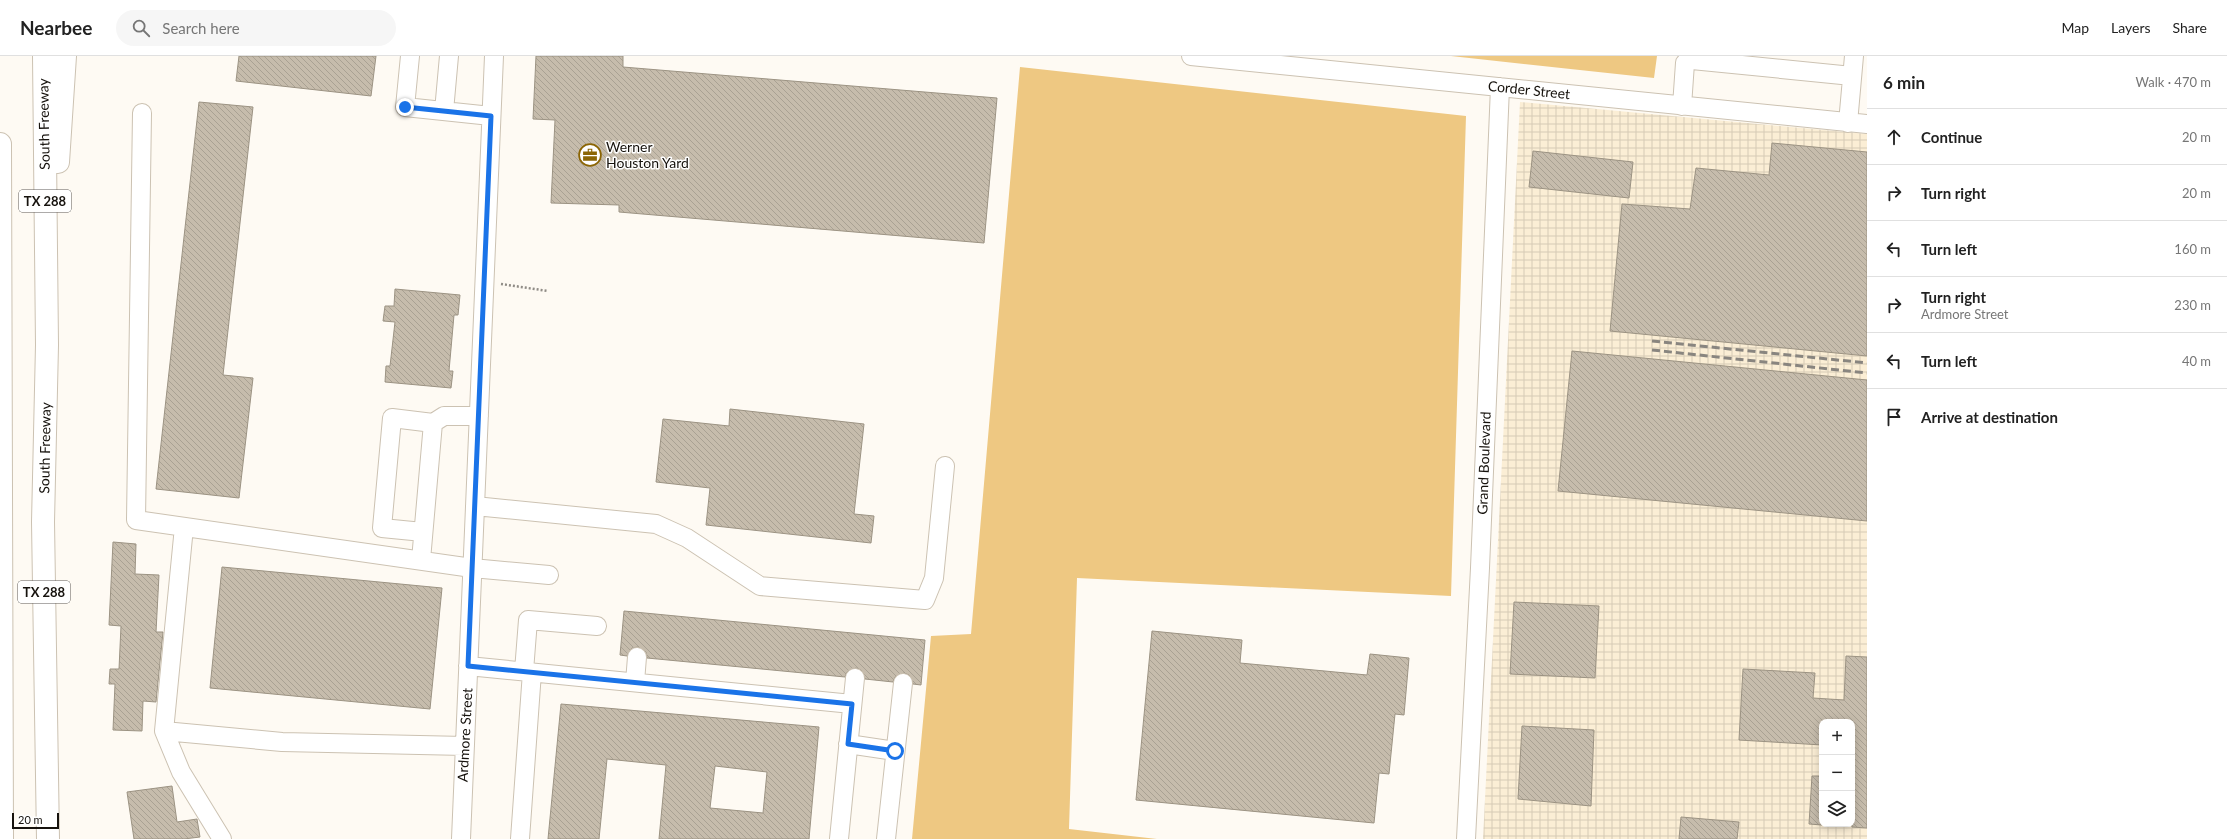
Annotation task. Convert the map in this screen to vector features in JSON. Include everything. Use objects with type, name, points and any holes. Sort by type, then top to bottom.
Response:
[{"type":"highway","name":"South Freeway","points":[[44,56],[47,345],[43,522],[48,839]]},
{"type":"highway","points":[[47,345],[64,56]]},
{"type":"highway","points":[[0,144],[2,839]]},
{"type":"street","points":[[410,56],[405,107],[491,116]]},
{"type":"street","points":[[444,111],[449,56]]},
{"type":"street","name":"Ardmore Street","points":[[460,839],[494,56]]},
{"type":"street","name":"Corder Street","points":[[1191,56],[1867,124]]},
{"type":"street","points":[[1848,123],[1854,56]]},
{"type":"street","points":[[1682,106],[1686,63],[1692,60],[1852,76]]},
{"type":"street","name":"Grand Boulevard","points":[[1466,839],[1480,568],[1500,87]]},
{"type":"street","points":[[142,112],[136,520],[472,568],[550,575]]},
{"type":"street","points":[[423,532],[382,528],[392,418],[433,423],[444,416],[479,416]]},
{"type":"street","points":[[421,560],[433,423]]},
{"type":"street","points":[[475,506],[656,524],[687,538],[760,586],[925,600],[934,578],[945,466]]},
{"type":"street","points":[[184,527],[164,732],[181,772],[222,839]]},
{"type":"street","points":[[520,839],[528,672],[528,620],[597,626]]},
{"type":"street","points":[[635,682],[637,657]]},
{"type":"street","points":[[468,666],[852,704]]},
{"type":"street","points":[[839,839],[855,678]]},
{"type":"street","points":[[886,839],[903,683]]},
{"type":"street","points":[[164,732],[282,742],[465,746]]},
{"type":"street","points":[[848,744],[895,751]]},
{"type":"path","points":[[484,282],[548,291]]},
{"type":"shaded area","points":[[1451,56],[1657,56],[1654,78]]},
{"type":"shaded area","points":[[1020,67],[1466,116],[1451,596],[1077,578],[1069,829],[1157,839],[912,839],[931,636],[971,634]]},
{"type":"shaded area","points":[[1520,102],[1867,134],[1867,839],[1483,839]]},
{"type":"building","points":[[239,56],[376,56],[371,96],[236,81]]},
{"type":"building","points":[[536,56],[623,56],[623,67],[997,98],[984,243],[619,212],[619,205],[551,203],[555,120],[533,119]]},
{"type":"building","points":[[199,102],[253,107],[223,375],[253,378],[239,498],[156,489]]},
{"type":"building","points":[[1772,143],[1867,152],[1867,356],[1610,331],[1622,204],[1690,209],[1696,168],[1769,175]]},
{"type":"building","points":[[1533,151],[1633,162],[1629,198],[1529,187]]},
{"type":"building","points":[[395,289],[460,295],[458,315],[454,315],[449,371],[453,371],[451,388],[385,382],[386,366],[390,366],[395,322],[383,321],[385,306],[394,306]]},
{"type":"building","points":[[1572,351],[1867,380],[1867,521],[1558,491]]},
{"type":"building","points":[[730,409],[864,424],[854,514],[874,516],[871,543],[706,525],[710,488],[656,482],[663,419],[729,426]]},
{"type":"building","points":[[113,542],[136,544],[135,574],[159,575],[156,632],[163,632],[156,702],[143,701],[142,731],[113,730],[115,684],[109,684],[110,669],[119,669],[121,626],[109,625]]},
{"type":"building","points":[[222,567],[442,588],[430,709],[210,688]]},
{"type":"building","points":[[1514,602],[1599,606],[1595,678],[1510,674]]},
{"type":"building","points":[[624,611],[925,640],[921,685],[913,684],[909,675],[904,673],[895,677],[893,682],[865,679],[861,670],[856,668],[847,672],[845,677],[647,658],[646,652],[638,647],[632,648],[627,656],[620,655]]},
{"type":"building","points":[[1152,631],[1242,640],[1240,663],[1367,675],[1370,654],[1409,658],[1404,715],[1395,714],[1389,774],[1379,773],[1374,823],[1136,800]]},
{"type":"building","points":[[1846,656],[1867,657],[1867,828],[1852,827],[1855,827],[1855,719],[1819,719],[1819,745],[1739,740],[1743,669],[1815,673],[1813,698],[1844,700]]},
{"type":"building","points":[[561,704],[819,727],[809,839],[659,839],[666,765],[607,759],[599,839],[548,839]],"holes":[[[715,766],[767,772],[763,813],[710,808]]]},
{"type":"building","points":[[1522,726],[1594,730],[1591,806],[1518,799]]},
{"type":"building","points":[[1812,776],[1819,776],[1819,825],[1809,824]]},
{"type":"building","points":[[172,786],[177,822],[197,819],[200,837],[184,839],[134,839],[127,792]]},
{"type":"building","points":[[1681,817],[1739,822],[1737,839],[1679,839]]},
{"type":"railway","points":[[1652,341],[1867,363]]},
{"type":"railway","points":[[1652,350],[1867,373]]},
{"type":"place","name":"Werner Houston Yard","points":[[590,155]]},
{"type":"route","points":[[405,107],[491,116],[468,666],[852,704],[848,744],[895,751]]}]
